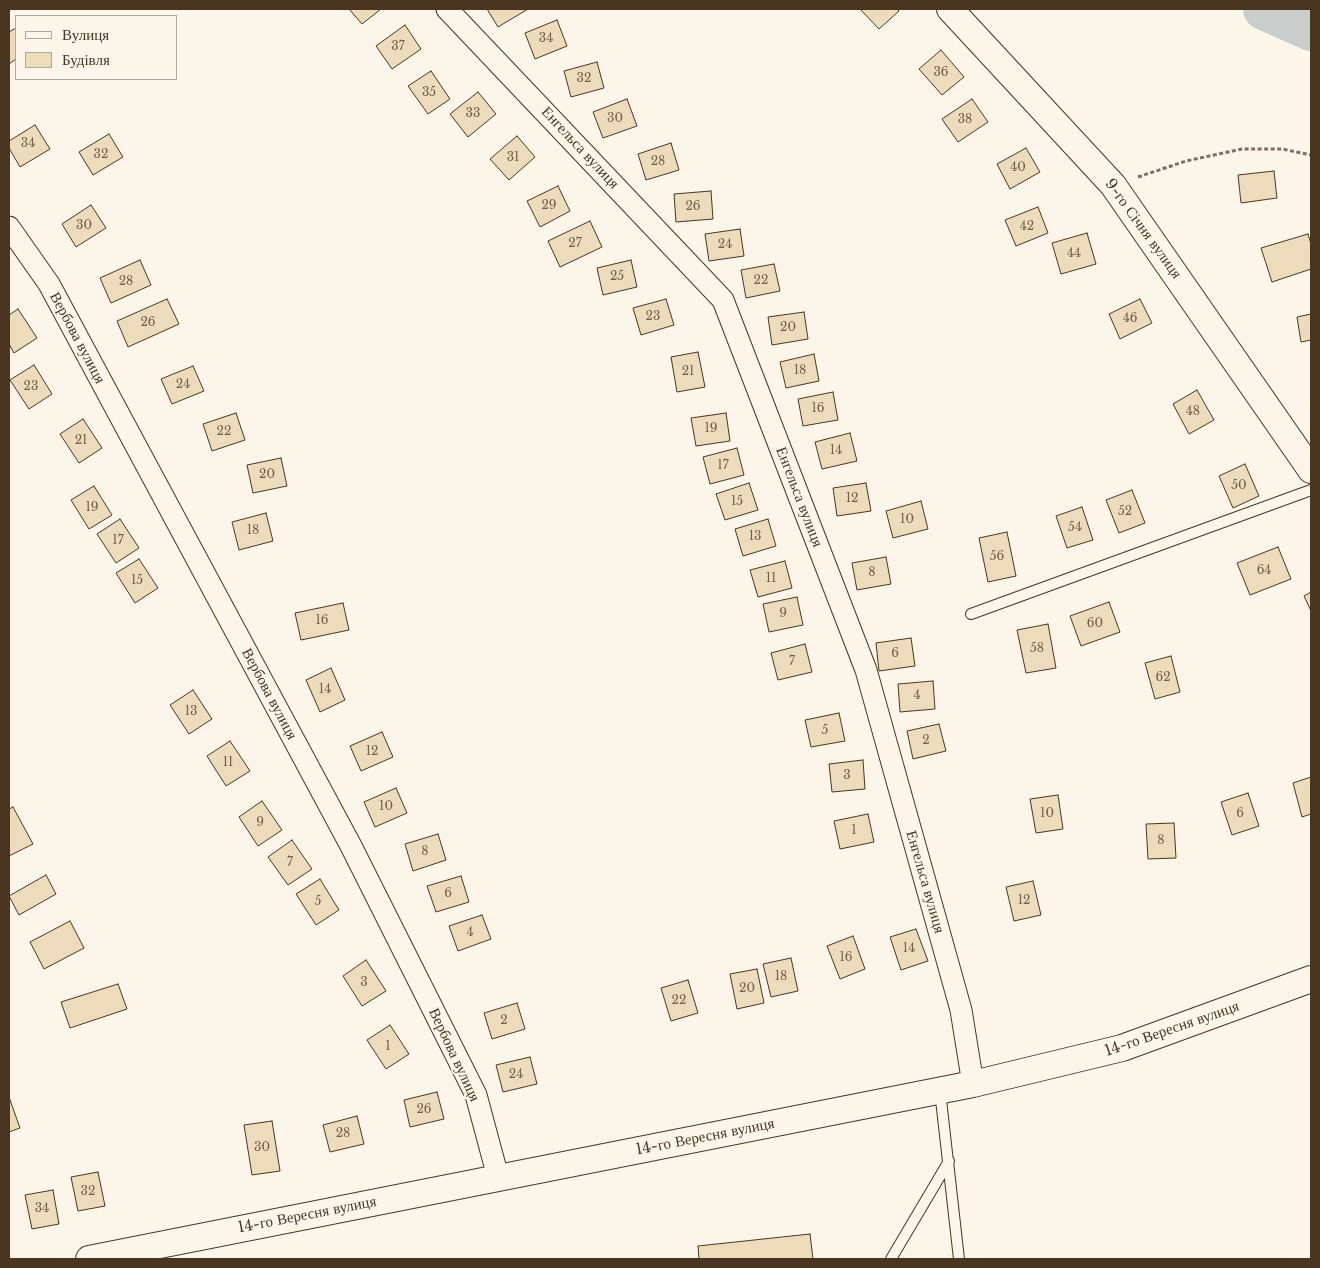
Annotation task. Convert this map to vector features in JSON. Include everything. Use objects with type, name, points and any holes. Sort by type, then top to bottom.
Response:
[{"type":"street","name":"Енгельса вулиця","points":[[447,9],[723,300],[866,670],[961,1010],[973,1084]]},
{"type":"street","name":"9-го Січня вулиця","points":[[950,9],[1113,185],[1311,470]]},
{"type":"street","name":"Вербова вулиця","points":[[9,227],[49,284],[351,846],[476,1095],[498,1177]]},
{"type":"street","name":"14-го Вересня вулиця","points":[[89,1259],[973,1084],[1122,1048],[1311,979]]},
{"type":"lane","points":[[971,614],[1311,490]]},
{"type":"lane","points":[[940,1091],[959,1259]]},
{"type":"lane","points":[[891,1259],[949,1162]]},
{"type":"path","points":[[1113,185],[1186,161],[1242,149],[1282,149],[1311,155]]},
{"type":"building","points":[[349,9],[381,9],[362,24]]},
{"type":"building","points":[[487,9],[528,9],[498,27]]},
{"type":"building","points":[[860,9],[897,9],[899,11],[879,29]]},
{"type":"building","points":[[557,20],[567,46],[535,59],[525,33]]},
{"type":"building","points":[[405,25],[421,49],[392,69],[376,46]]},
{"type":"building","points":[[15,29],[15,60],[9,64],[9,32]]},
{"type":"building","points":[[941,50],[964,77],[942,95],[919,69]]},
{"type":"building","points":[[597,62],[604,88],[571,97],[564,71]]},
{"type":"building","points":[[431,71],[450,99],[428,114],[408,86]]},
{"type":"building","points":[[478,92],[496,114],[468,137],[450,114]]},
{"type":"building","points":[[627,99],[637,126],[603,138],[593,112]]},
{"type":"building","points":[[972,99],[988,122],[958,142],[942,119]]},
{"type":"building","points":[[35,125],[50,149],[20,167],[9,148],[9,141]]},
{"type":"building","points":[[109,134],[123,157],[93,175],[79,152]]},
{"type":"building","points":[[517,136],[535,157],[509,180],[490,159]]},
{"type":"building","points":[[671,143],[679,170],[646,180],[638,154]]},
{"type":"building","points":[[1026,148],[1040,172],[1010,189],[997,164]]},
{"type":"building","points":[[1274,171],[1277,198],[1241,203],[1238,175]]},
{"type":"building","points":[[558,186],[570,211],[540,227],[527,201]]},
{"type":"building","points":[[711,191],[713,219],[676,222],[674,194]]},
{"type":"building","points":[[91,205],[106,228],[76,247],[62,224]]},
{"type":"building","points":[[1038,207],[1048,233],[1016,246],[1005,220]]},
{"type":"building","points":[[590,221],[602,247],[560,267],[548,241]]},
{"type":"building","points":[[740,229],[744,256],[709,261],[705,234]]},
{"type":"building","points":[[1087,233],[1096,264],[1061,274],[1052,243]]},
{"type":"building","points":[[1308,234],[1311,244],[1311,269],[1272,282],[1261,248]]},
{"type":"building","points":[[140,260],[151,285],[111,303],[100,278]]},
{"type":"building","points":[[631,260],[637,287],[603,295],[597,268]]},
{"type":"building","points":[[774,264],[780,291],[746,298],[741,270]]},
{"type":"building","points":[[167,299],[179,324],[128,347],[117,321]]},
{"type":"building","points":[[666,299],[674,325],[641,335],[633,308]]},
{"type":"building","points":[[1140,299],[1152,323],[1120,339],[1109,314]]},
{"type":"building","points":[[18,309],[37,338],[14,353],[9,344],[9,315]]},
{"type":"building","points":[[804,312],[808,339],[772,345],[768,317]]},
{"type":"building","points":[[1311,314],[1311,340],[1301,342],[1297,317]]},
{"type":"building","points":[[698,352],[705,387],[677,392],[671,357]]},
{"type":"building","points":[[814,354],[819,381],[786,388],[780,362]]},
{"type":"building","points":[[34,365],[52,394],[29,409],[10,380]]},
{"type":"building","points":[[193,366],[204,391],[172,404],[161,379]]},
{"type":"building","points":[[1197,390],[1214,420],[1189,434],[1173,404]]},
{"type":"building","points":[[833,392],[838,420],[803,426],[798,399]]},
{"type":"building","points":[[236,413],[245,440],[212,451],[203,424]]},
{"type":"building","points":[[726,413],[730,441],[696,446],[691,418]]},
{"type":"building","points":[[83,419],[102,448],[79,463],[60,434]]},
{"type":"building","points":[[850,433],[857,461],[822,469],[815,442]]},
{"type":"building","points":[[737,448],[744,475],[710,484],[703,457]]},
{"type":"building","points":[[281,458],[287,486],[253,493],[247,465]]},
{"type":"building","points":[[1245,464],[1259,496],[1233,508],[1219,476]]},
{"type":"building","points":[[749,483],[758,510],[725,520],[716,494]]},
{"type":"building","points":[[866,483],[871,511],[837,516],[833,488]]},
{"type":"building","points":[[94,486],[112,515],[89,529],[71,500]]},
{"type":"building","points":[[1132,490],[1145,523],[1119,533],[1106,500]]},
{"type":"building","points":[[921,501],[928,529],[893,538],[886,511]]},
{"type":"building","points":[[1082,507],[1093,540],[1067,548],[1056,516]]},
{"type":"building","points":[[266,513],[273,541],[239,550],[232,522]]},
{"type":"building","points":[[120,519],[139,548],[116,563],[97,534]]},
{"type":"building","points":[[768,519],[776,546],[743,556],[735,529]]},
{"type":"building","points":[[1007,532],[1016,576],[988,582],[979,538]]},
{"type":"building","points":[[1278,547],[1291,579],[1250,595],[1237,563]]},
{"type":"building","points":[[886,557],[891,584],[857,590],[852,563]]},
{"type":"building","points":[[139,559],[158,588],[135,603],[116,573]]},
{"type":"building","points":[[785,561],[792,588],[758,597],[750,570]]},
{"type":"building","points":[[1311,592],[1311,611],[1304,596]]},
{"type":"building","points":[[797,597],[803,625],[769,632],[763,604]]},
{"type":"building","points":[[1109,602],[1120,632],[1081,646],[1070,616]]},
{"type":"building","points":[[343,603],[349,630],[301,640],[295,613]]},
{"type":"building","points":[[1048,624],[1056,668],[1026,673],[1017,630]]},
{"type":"building","points":[[911,638],[915,666],[879,671],[876,643]]},
{"type":"building","points":[[805,644],[812,672],[778,680],[771,653]]},
{"type":"building","points":[[1171,656],[1180,692],[1155,699],[1145,663]]},
{"type":"building","points":[[331,668],[345,700],[320,712],[306,680]]},
{"type":"building","points":[[933,681],[935,709],[900,712],[898,684]]},
{"type":"building","points":[[193,690],[212,719],[189,734],[170,705]]},
{"type":"building","points":[[839,713],[845,741],[811,747],[805,720]]},
{"type":"building","points":[[939,724],[946,751],[913,759],[907,731]]},
{"type":"building","points":[[382,732],[393,757],[361,771],[350,746]]},
{"type":"building","points":[[230,741],[250,771],[226,786],[207,756]]},
{"type":"building","points":[[863,760],[865,789],[832,792],[829,764]]},
{"type":"building","points":[[1311,777],[1311,814],[1302,817],[1293,783]]},
{"type":"building","points":[[396,788],[407,813],[375,827],[364,802]]},
{"type":"building","points":[[1248,793],[1259,826],[1232,835],[1221,802]]},
{"type":"building","points":[[1058,795],[1063,829],[1036,833],[1030,799]]},
{"type":"building","points":[[262,801],[282,830],[258,846],[239,817]]},
{"type":"building","points":[[13,807],[33,844],[9,856],[9,809]]},
{"type":"building","points":[[868,814],[874,842],[840,849],[834,821]]},
{"type":"building","points":[[1174,823],[1176,858],[1148,859],[1146,824]]},
{"type":"building","points":[[438,834],[446,860],[413,871],[405,844]]},
{"type":"building","points":[[292,840],[312,869],[288,885],[268,857]]},
{"type":"building","points":[[46,875],[56,894],[19,915],[9,896]]},
{"type":"building","points":[[461,876],[469,902],[436,912],[427,886]]},
{"type":"building","points":[[320,879],[339,910],[316,925],[296,894]]},
{"type":"building","points":[[1033,881],[1041,915],[1014,921],[1006,887]]},
{"type":"building","points":[[482,915],[491,939],[458,951],[449,926]]},
{"type":"building","points":[[70,921],[84,948],[44,969],[30,942]]},
{"type":"building","points":[[916,929],[928,961],[901,970],[890,937]]},
{"type":"building","points":[[853,936],[865,969],[840,979],[827,946]]},
{"type":"building","points":[[791,958],[798,991],[771,997],[763,964]]},
{"type":"building","points":[[366,960],[386,991],[362,1006],[343,976]]},
{"type":"building","points":[[757,969],[764,1003],[737,1009],[730,974]]},
{"type":"building","points":[[688,980],[698,1013],[671,1021],[661,988]]},
{"type":"building","points":[[118,984],[127,1009],[70,1028],[61,1002]]},
{"type":"building","points":[[517,1003],[525,1029],[492,1039],[484,1013]]},
{"type":"building","points":[[390,1025],[409,1054],[386,1069],[367,1040]]},
{"type":"building","points":[[530,1057],[537,1084],[503,1092],[496,1065]]},
{"type":"building","points":[[437,1092],[444,1119],[410,1127],[404,1100]]},
{"type":"building","points":[[9,1097],[20,1128],[9,1132]]},
{"type":"building","points":[[357,1116],[364,1144],[330,1152],[323,1125]]},
{"type":"building","points":[[272,1121],[280,1171],[252,1175],[244,1125]]},
{"type":"building","points":[[98,1172],[105,1206],[78,1211],[71,1177]]},
{"type":"building","points":[[53,1190],[59,1224],[32,1229],[25,1195]]},
{"type":"building","points":[[810,1234],[813,1259],[699,1259],[698,1246]]},
{"type":"waterway","points":[[1264,9],[1311,30]]}]
